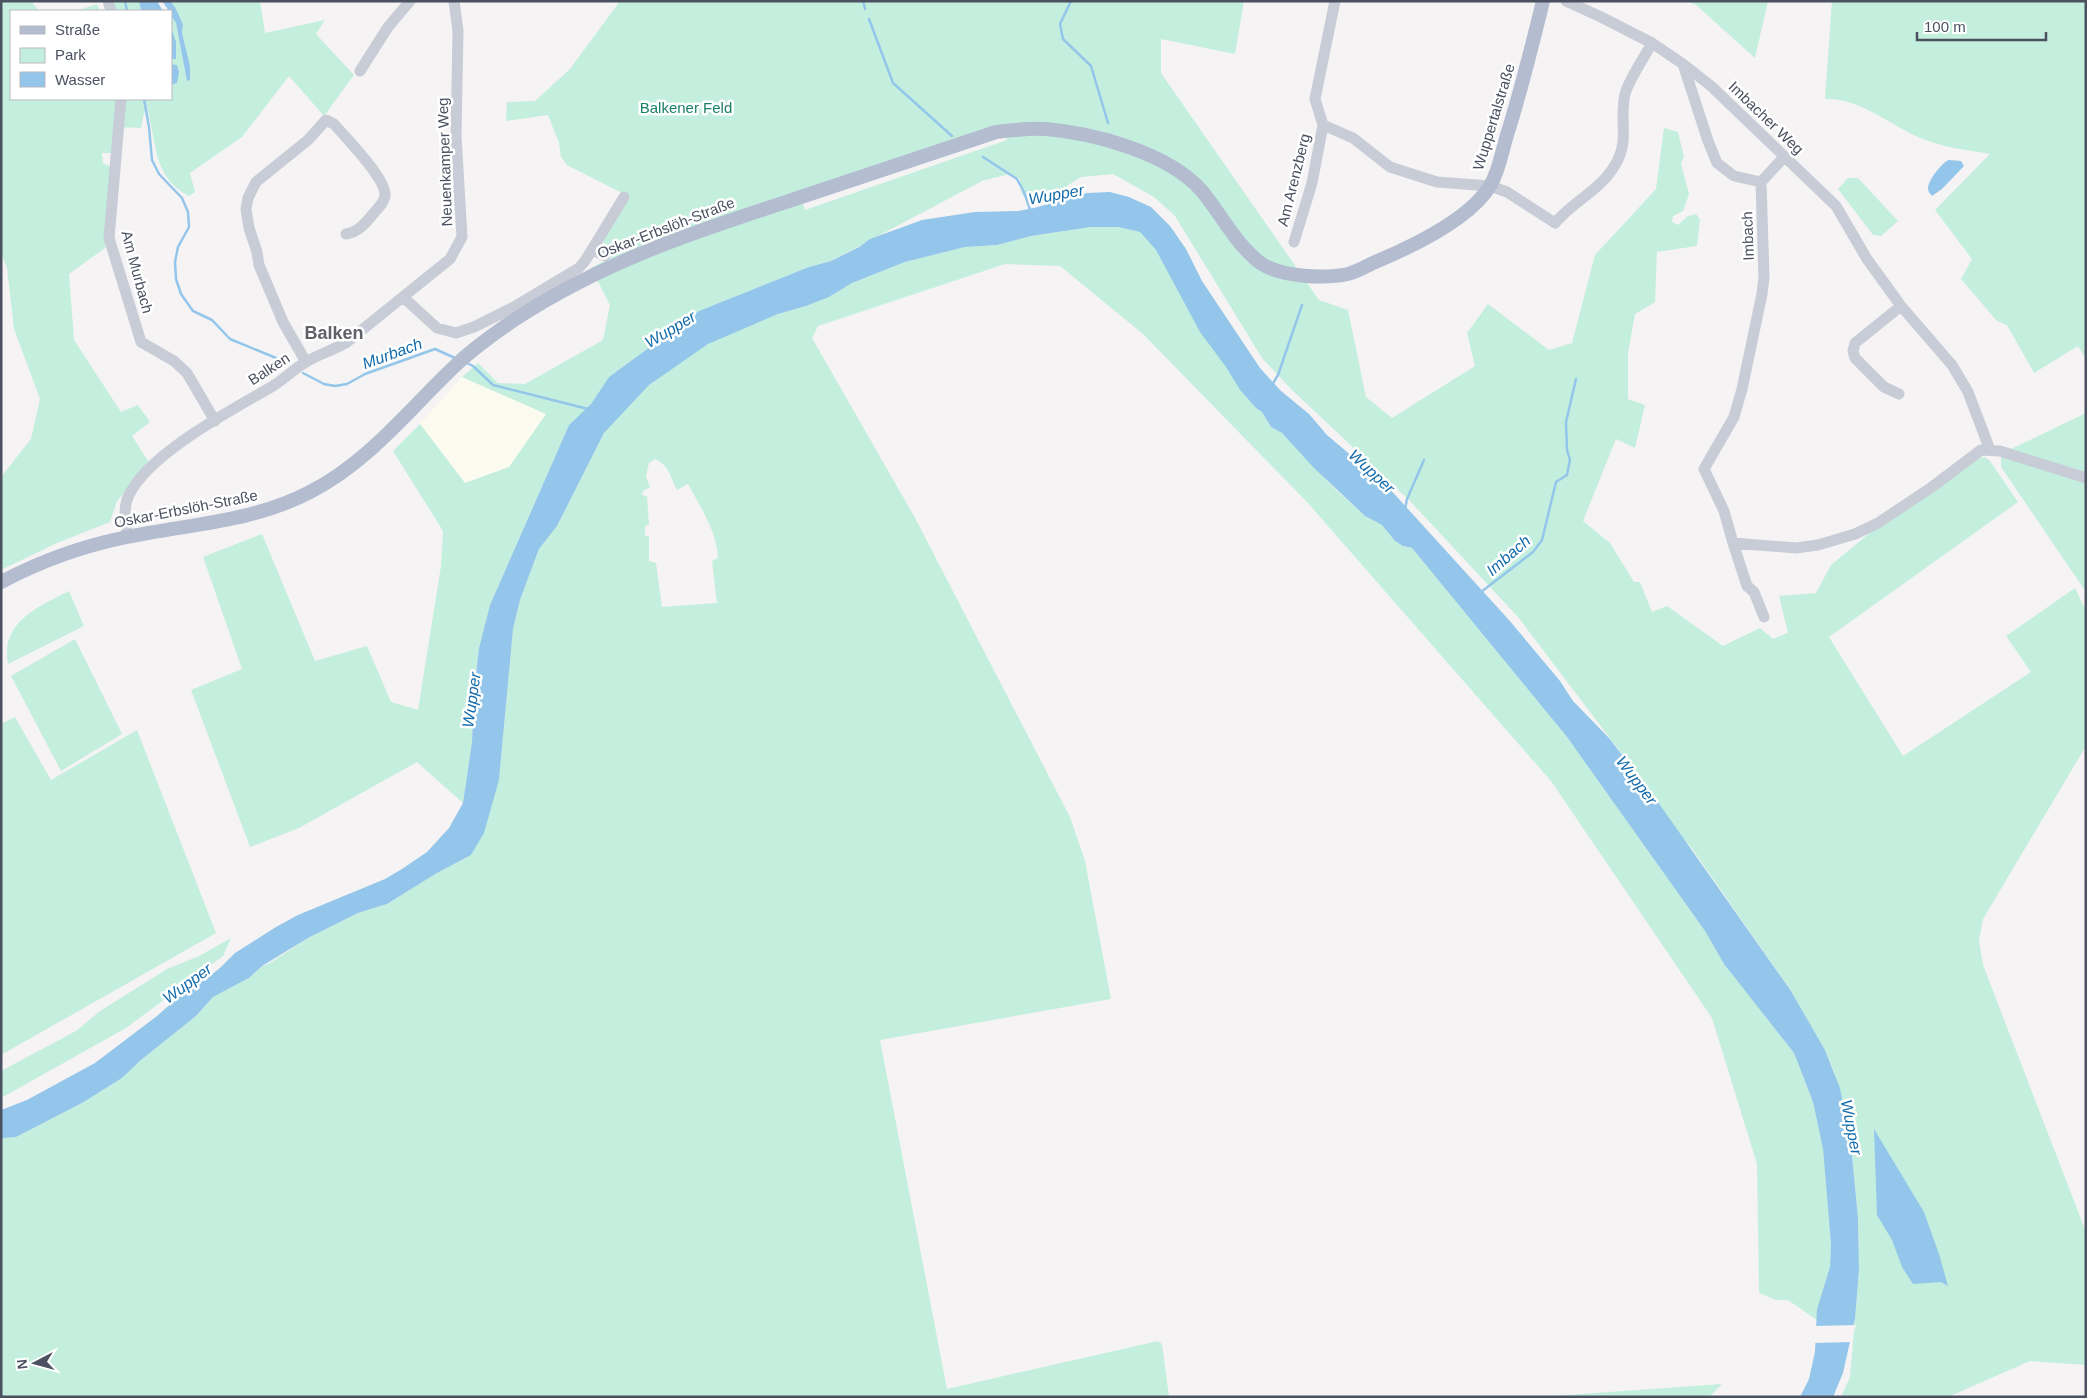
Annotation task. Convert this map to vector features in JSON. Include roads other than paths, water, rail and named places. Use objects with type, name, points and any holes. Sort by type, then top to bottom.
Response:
[{"type":"main road","name":"Wuppertalstraße","points":[[1309,277],[1348,274],[1398,253],[1454,222],[1490,186],[1527,68],[1543,1]]},
{"type":"main road","name":"Oskar-Erbslöh-Straße","points":[[1,582],[56,556],[128,536],[238,518],[267,510],[310,492],[338,476],[369,452],[463,359],[515,320],[584,279],[633,256],[688,235],[996,132],[1032,129],[1064,132],[1132,148],[1160,160],[1199,188],[1246,249],[1262,264],[1270,268],[1309,277]]},
{"type":"street","points":[[360,71],[388,27],[410,1]]},
{"type":"street","name":"Neuenkamper Weg","points":[[403,297],[450,258],[462,236],[456,136],[458,31],[454,1]]},
{"type":"street","name":"Am Arenzberg","points":[[1294,242],[1312,183],[1323,125],[1315,99],[1335,1]]},
{"type":"street","name":"Imbacher Weg","points":[[1566,1],[1652,43],[1711,86],[1836,206],[1867,259],[1901,306],[1952,365],[1968,392],[1990,450]]},
{"type":"street","name":"Am Arenzberg","points":[[1323,125],[1353,138],[1390,167],[1438,182],[1490,186],[1507,192],[1555,223],[1566,209],[1598,187],[1616,165],[1624,141],[1622,110],[1625,92],[1652,43]]},
{"type":"street","points":[[1682,64],[1717,163],[1734,176],[1761,182],[1784,157]]},
{"type":"street","name":"Am Murbach","points":[[121,100],[108,238],[141,342],[174,361],[187,373],[215,421]]},
{"type":"street","points":[[306,362],[283,322],[259,265],[246,209],[248,198],[256,182],[308,140],[326,120],[334,124],[378,177],[385,189],[385,198],[370,218],[356,232],[346,234]]},
{"type":"street","name":"Imbach","points":[[1761,182],[1764,277],[1762,294],[1742,389],[1734,417],[1704,469],[1724,511],[1746,586],[1754,592],[1764,617]]},
{"type":"street","points":[[403,297],[437,328],[456,333],[474,327],[579,268],[624,197]]},
{"type":"street","points":[[592,249],[605,256]]},
{"type":"street","name":"Balken","points":[[128,536],[125,524],[128,496],[152,464],[215,421],[273,386],[306,362],[347,342],[403,297]]},
{"type":"street","points":[[1899,394],[1884,387],[1855,358],[1853,351],[1855,343],[1901,306]]},
{"type":"street","points":[[1733,543],[1796,548],[1818,545],[1855,534],[1878,523],[1932,487],[1981,450],[2000,451],[2086,478]]},
{"type":"water","points":[[139,1],[157,1],[162,10],[141,10]]},
{"type":"water","points":[[162,1],[170,1],[183,24],[182,33],[190,66],[190,80],[187,81],[176,23],[172,17],[172,10],[168,10]]},
{"type":"water","points":[[172,30],[176,42],[176,59],[172,59]]},
{"type":"water","points":[[172,64],[177,65],[179,72],[177,83],[172,85]]},
{"type":"water","points":[[1949,160],[1961,161],[1964,166],[1942,189],[1932,196],[1928,189],[1930,181],[1939,168]]},
{"type":"water","name":"Wupper","points":[[1110,192],[1129,197],[1151,207],[1170,226],[1186,249],[1202,281],[1260,368],[1281,391],[1309,414],[1327,435],[1387,486],[1509,620],[1560,681],[1573,701],[1609,738],[1653,795],[1791,991],[1825,1050],[1840,1088],[1851,1145],[1858,1218],[1859,1270],[1855,1319],[1843,1373],[1833,1397],[1800,1397],[1809,1379],[1815,1352],[1817,1309],[1830,1267],[1831,1245],[1823,1149],[1813,1102],[1794,1053],[1724,964],[1705,931],[1567,737],[1412,548],[1403,546],[1395,541],[1382,525],[1365,516],[1314,468],[1282,433],[1271,427],[1262,412],[1240,390],[1226,367],[1200,332],[1156,250],[1140,232],[1118,227],[1091,227],[1031,236],[997,245],[965,247],[905,262],[852,283],[829,297],[778,314],[708,344],[649,385],[604,433],[557,526],[539,549],[520,600],[513,629],[499,780],[484,833],[471,855],[437,873],[387,904],[358,913],[308,938],[262,966],[249,978],[213,997],[196,1016],[141,1060],[122,1078],[82,1103],[16,1137],[1,1140],[1,1110],[27,1100],[95,1063],[157,1016],[193,984],[206,979],[220,968],[235,953],[298,915],[385,879],[427,852],[449,828],[463,803],[472,742],[474,691],[479,648],[490,605],[569,425],[591,404],[609,377],[699,311],[809,267],[831,261],[859,247],[870,239],[922,220],[975,212],[1018,211],[1087,193]]},
{"type":"water","points":[[1874,1129],[1924,1212],[1948,1286],[1941,1282],[1913,1284],[1902,1267],[1892,1240],[1877,1215]]},
{"type":"waterway","name":"Murbach","points":[[125,1],[127,10]]},
{"type":"waterway","points":[[863,1],[865,9]]},
{"type":"waterway","points":[[1071,1],[1060,24],[1063,39],[1091,66],[1108,123]]},
{"type":"waterway","points":[[869,19],[893,83],[952,136]]},
{"type":"waterway","name":"Murbach","points":[[144,100],[152,160],[159,174],[182,198],[188,212],[189,227],[178,247],[175,262],[176,279],[181,294],[193,311],[212,320],[230,339],[288,363]]},
{"type":"waterway","name":"Wupper","points":[[983,157],[1017,179],[1031,212]]},
{"type":"waterway","points":[[1272,385],[1278,375],[1302,305]]},
{"type":"waterway","name":"Murbach","points":[[303,373],[324,384],[335,386],[347,384],[365,374],[435,349],[455,358]]},
{"type":"waterway","name":"Murbach","points":[[465,362],[473,366],[493,385],[588,409]]},
{"type":"waterway","name":"Imbach","points":[[1481,592],[1533,552],[1542,540],[1556,482],[1567,475],[1570,460],[1567,450],[1566,422],[1576,379]]},
{"type":"waterway","points":[[1405,509],[1407,499],[1424,460]]},
{"type":"district","name":"Balken","points":[[334,333]]},
{"type":"park label","name":"Balkener Feld","points":[[686,108]]}]
